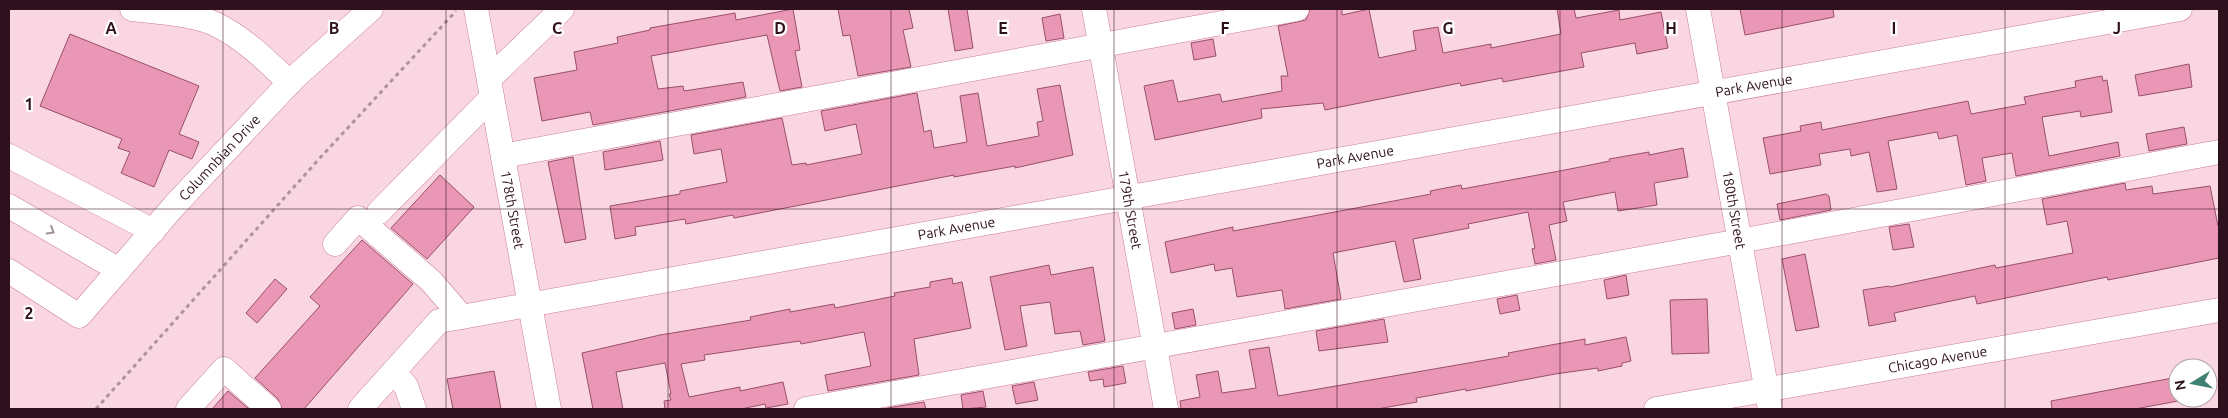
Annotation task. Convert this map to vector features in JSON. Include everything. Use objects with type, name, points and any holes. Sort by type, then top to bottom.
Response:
[{"type":"street","points":[[132,9],[179,15],[214,24],[260,53],[290,83]]},
{"type":"street","name":"Columnbian Drive","points":[[9,271],[79,316],[153,231],[290,83],[371,9]]},
{"type":"street","name":"178th Street","points":[[476,9],[549,409]]},
{"type":"street","points":[[379,212],[562,9]]},
{"type":"street","name":"179th Street","points":[[1094,9],[1166,409]]},
{"type":"street","points":[[503,156],[1296,9]]},
{"type":"street","name":"180th Street","points":[[1698,9],[1769,399]]},
{"type":"street","name":"Park Avenue","points":[[360,409],[438,321],[2180,9]]},
{"type":"street","points":[[806,409],[1740,241],[2219,152]]},
{"type":"street","points":[[9,156],[153,231]]},
{"type":"street","points":[[9,206],[118,270]]},
{"type":"street","points":[[335,244],[358,218],[431,281],[462,317]]},
{"type":"street","name":"Chicago Avenue","points":[[1656,409],[1769,399],[2219,310]]},
{"type":"street","points":[[188,409],[224,369],[269,409]]},
{"type":"street","points":[[393,372],[406,386],[414,409]]},
{"type":"path","points":[[96,409],[319,159],[458,9]]},
{"type":"building","points":[[793,9],[800,50],[795,51],[802,87],[780,91],[767,35],[651,56],[658,89],[683,86],[684,91],[743,82],[746,97],[593,125],[590,112],[542,121],[534,78],[577,70],[574,52],[618,43],[617,37],[650,30],[650,28],[735,13],[736,20]]},
{"type":"building","points":[[838,9],[909,9],[913,28],[903,30],[911,67],[858,76],[850,35],[843,36]]},
{"type":"building","points":[[948,9],[967,9],[973,48],[955,51]]},
{"type":"building","points":[[1310,9],[1342,9],[1342,15],[1369,9],[1379,58],[1416,50],[1413,31],[1438,27],[1443,53],[1491,44],[1491,48],[1561,34],[1557,9],[1574,9],[1576,18],[1619,10],[1620,20],[1661,12],[1668,48],[1637,54],[1635,43],[1581,53],[1584,67],[1503,82],[1502,78],[1461,86],[1460,83],[1325,110],[1323,103],[1261,109],[1262,118],[1155,140],[1144,86],[1173,80],[1178,102],[1220,94],[1222,102],[1282,91],[1281,76],[1288,76],[1278,26],[1306,20]]},
{"type":"building","points":[[1740,9],[1833,9],[1834,17],[1745,35]]},
{"type":"building","points":[[1060,14],[1064,38],[1046,41],[1042,18]]},
{"type":"building","points":[[70,34],[199,86],[179,134],[199,142],[192,159],[169,150],[154,187],[121,173],[130,152],[118,148],[122,139],[40,106]]},
{"type":"building","points":[[1213,39],[1216,56],[1194,60],[1191,43]]},
{"type":"building","points":[[2189,64],[2192,87],[2139,96],[2135,75]]},
{"type":"building","points":[[2102,76],[2103,81],[2107,80],[2112,112],[2081,117],[2080,111],[2042,117],[2049,156],[2118,142],[2120,156],[2016,176],[2012,153],[1982,158],[1986,181],[1966,185],[1957,135],[1939,139],[1937,132],[1888,141],[1897,189],[1877,192],[1869,152],[1851,156],[1850,149],[1819,154],[1821,165],[1770,174],[1763,138],[1801,131],[1800,126],[1821,122],[1822,130],[1968,101],[1971,114],[2026,104],[2024,97],[2076,87],[2075,81]]},
{"type":"building","points":[[1060,85],[1073,155],[1015,168],[1015,166],[954,177],[954,175],[734,218],[733,215],[686,224],[685,219],[635,227],[636,235],[615,239],[610,206],[680,194],[680,191],[727,182],[721,149],[694,154],[691,135],[782,118],[792,165],[806,163],[806,165],[862,154],[856,124],[825,131],[821,111],[917,93],[924,132],[931,130],[934,148],[967,142],[960,96],[978,93],[987,146],[1039,136],[1037,122],[1043,121],[1037,89]]},
{"type":"building","points":[[2184,127],[2187,144],[2149,151],[2146,134]]},
{"type":"building","points":[[660,141],[663,160],[605,170],[603,152]]},
{"type":"building","points":[[1683,148],[1688,177],[1654,183],[1657,205],[1618,211],[1615,192],[1563,202],[1567,221],[1549,225],[1556,260],[1535,264],[1532,249],[1535,248],[1528,212],[1468,224],[1469,228],[1413,239],[1421,279],[1404,282],[1395,241],[1333,253],[1341,299],[1285,309],[1282,290],[1237,297],[1232,268],[1215,271],[1214,264],[1171,273],[1165,242],[1233,227],[1233,231],[1431,194],[1430,191],[1461,185],[1462,189],[1610,161],[1609,159],[1649,152],[1649,155]]},
{"type":"building","points":[[573,157],[586,239],[565,243],[548,162]]},
{"type":"building","points":[[440,175],[474,207],[427,259],[391,228]]},
{"type":"building","points":[[2125,183],[2126,190],[2152,186],[2153,194],[2210,186],[2219,226],[2219,258],[2108,280],[2107,277],[1977,304],[1975,296],[1894,313],[1896,321],[1869,326],[1863,290],[1890,287],[1995,265],[1996,268],[2073,253],[2067,221],[2047,225],[2042,199]]},
{"type":"building","points":[[1826,194],[1829,196],[1831,210],[1780,220],[1777,204]]},
{"type":"building","points":[[1909,224],[1914,247],[1893,250],[1889,227]]},
{"type":"building","points":[[362,240],[413,284],[304,409],[282,409],[278,399],[255,378],[320,306],[310,297]]},
{"type":"building","points":[[1805,254],[1819,327],[1796,331],[1782,259]]},
{"type":"building","points":[[1049,265],[1051,275],[1093,267],[1105,341],[1083,345],[1080,331],[1055,334],[1050,302],[1020,306],[1027,346],[1005,350],[990,277]]},
{"type":"building","points":[[1626,275],[1629,295],[1607,299],[1604,280]]},
{"type":"building","points":[[952,278],[953,284],[962,282],[971,328],[914,339],[919,375],[828,391],[825,375],[871,366],[864,332],[801,344],[800,341],[704,355],[705,360],[681,364],[689,397],[740,387],[740,391],[783,382],[788,404],[766,408],[765,404],[741,409],[665,409],[664,401],[671,400],[669,394],[671,394],[665,363],[616,372],[623,409],[593,409],[582,353],[660,335],[751,320],[750,317],[790,309],[790,312],[834,304],[835,308],[895,296],[894,293],[930,287],[930,282]]},
{"type":"building","points":[[275,279],[287,289],[257,323],[246,313]]},
{"type":"building","points":[[1517,295],[1520,310],[1500,314],[1497,299]]},
{"type":"building","points":[[1707,299],[1709,353],[1672,354],[1670,300]]},
{"type":"building","points":[[1193,309],[1196,325],[1175,329],[1172,313]]},
{"type":"building","points":[[1384,319],[1388,342],[1319,351],[1316,331]]},
{"type":"building","points":[[1626,337],[1631,361],[1622,363],[1622,366],[1598,371],[1598,368],[1555,374],[1466,391],[1466,389],[1416,398],[1417,402],[1377,409],[1181,409],[1180,401],[1200,397],[1196,375],[1218,371],[1222,393],[1256,388],[1249,350],[1269,347],[1278,396],[1509,356],[1508,353],[1585,339],[1585,345]]},
{"type":"building","points":[[1123,366],[1126,383],[1104,387],[1103,379],[1090,381],[1088,372]]},
{"type":"building","points":[[494,371],[501,409],[453,409],[447,379]]},
{"type":"building","points":[[2168,379],[2168,403],[2135,409],[2052,409],[2051,401]]},
{"type":"building","points":[[1034,382],[1038,400],[1016,404],[1012,386]]},
{"type":"building","points":[[228,391],[249,409],[212,409]]},
{"type":"building","points":[[983,391],[986,407],[963,409],[961,395]]},
{"type":"building","points":[[924,402],[926,409],[882,409]]}]
